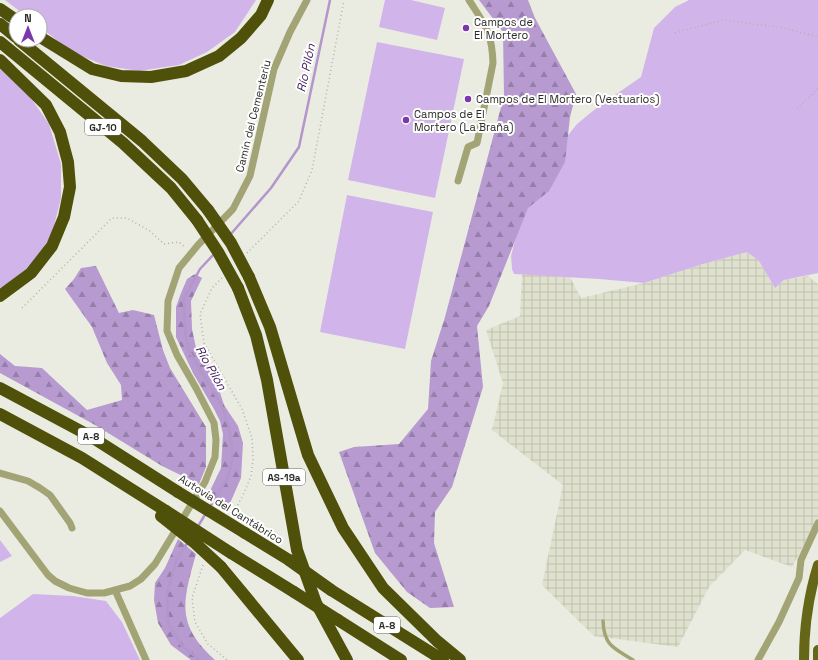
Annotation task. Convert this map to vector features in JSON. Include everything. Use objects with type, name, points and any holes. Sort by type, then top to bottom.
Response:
[{"type":"highway","points":[[48,42],[92,69],[121,76],[151,77],[186,71],[219,56],[241,38],[261,15],[268,0]]},
{"type":"highway","points":[[0,24],[8,30]]},
{"type":"highway","name":"GJ-10","points":[[0,42],[123,143],[171,188],[197,220],[218,252],[238,288]]},
{"type":"highway","name":"GJ-10","points":[[29,48],[142,141],[182,179],[208,210],[231,243],[250,277]]},
{"type":"highway","points":[[0,60],[46,105],[60,132],[68,162],[70,187],[64,217],[52,246],[31,273],[0,296]]},
{"type":"highway","name":"AS-19a","points":[[250,277],[270,327],[308,455],[343,528],[383,588],[437,641],[460,660]]},
{"type":"highway","name":"AS-19a","points":[[238,288],[256,335],[267,380],[297,550],[316,603],[346,660]]},
{"type":"highway","name":"Autovía del Cantábrico","points":[[0,388],[90,436],[289,560],[331,590],[443,660]]},
{"type":"highway","name":"A-8","points":[[0,415],[82,458],[164,514],[232,553],[401,660]]},
{"type":"highway","points":[[164,514],[221,567],[298,660]]},
{"type":"main road","points":[[804,660],[807,610],[810,590],[818,565]]},
{"type":"main road","points":[[818,650],[818,660]]},
{"type":"street","name":"Camín del Cementeriu","points":[[0,510],[48,575],[55,581],[69,588],[87,593],[104,593],[130,586],[141,579],[155,564],[205,482],[215,457],[216,440],[214,423],[177,355],[167,331],[168,301],[180,268],[198,245],[233,209],[250,176],[274,69],[290,32],[307,0]]},
{"type":"street","points":[[458,181],[468,146],[477,143],[493,63],[490,34],[468,0]]},
{"type":"street","points":[[0,473],[28,481],[50,495],[72,528]]},
{"type":"street","points":[[758,660],[779,622],[799,578],[801,560],[818,523]]},
{"type":"street","points":[[115,590],[146,660]]},
{"type":"lane","points":[[603,621],[603,633],[610,645],[633,660]]},
{"type":"path","points":[[675,33],[722,20],[784,28],[818,37]]},
{"type":"path","points":[[797,109],[818,88]]},
{"type":"path","points":[[22,308],[112,218],[127,218],[150,231],[164,244],[179,242],[192,252]]},
{"type":"shaded area","points":[[5,0],[256,0],[235,32],[207,52],[179,65],[139,71],[106,66],[72,52],[48,33],[48,8],[16,8]]},
{"type":"shaded area","points":[[385,0],[411,0],[445,8],[437,40],[379,27]]},
{"type":"shaded area","points":[[689,0],[818,0],[818,273],[784,280],[775,288],[759,261],[747,252],[644,283],[514,274],[511,256],[517,233],[549,159],[577,124],[599,106],[641,77],[654,28],[675,7]]},
{"type":"shaded area","name":"Campos de El Mortero (La Braña)","points":[[377,42],[464,59],[435,198],[348,180]]},
{"type":"shaded area","points":[[0,68],[30,97],[49,124],[61,164],[61,198],[52,234],[34,263],[7,285],[0,288]]},
{"type":"shaded area","points":[[347,195],[433,212],[405,349],[320,332]]},
{"type":"shaded area","points":[[747,252],[759,261],[775,288],[784,280],[808,276],[818,284],[818,519],[792,567],[745,550],[709,587],[678,647],[594,636],[542,585],[563,485],[492,430],[503,383],[486,330],[520,316],[522,274],[570,277],[581,298],[644,283]]},
{"type":"shaded area","points":[[0,540],[12,556],[0,562]]},
{"type":"shaded area","points":[[33,594],[73,596],[106,601],[122,622],[140,660],[0,660],[0,618]]},
{"type":"green space","points":[[479,0],[528,0],[535,18],[576,94],[570,117],[565,162],[549,191],[528,208],[489,306],[477,326],[483,387],[452,487],[435,512],[434,543],[454,607],[430,608],[407,592],[375,553],[339,452],[354,447],[399,444],[428,409],[431,361],[445,317],[504,96],[503,32]]},
{"type":"green space","points":[[96,266],[119,313],[133,310],[154,315],[163,350],[170,368],[206,427],[206,467],[199,484],[162,466],[95,425],[0,373],[0,354],[15,366],[42,368],[87,410],[122,400],[121,385],[107,363],[92,327],[65,289],[81,268]]},
{"type":"green space","points":[[195,274],[202,278],[191,301],[192,329],[196,348],[204,355],[216,380],[224,405],[238,426],[243,443],[241,478],[227,510],[207,497],[221,468],[223,434],[220,421],[193,373],[176,337],[176,307],[187,279]]},
{"type":"green space","points":[[178,539],[196,554],[186,599],[188,623],[193,635],[215,660],[191,660],[171,645],[158,623],[154,600],[155,583],[165,568]]},
{"type":"waterway","name":"Río Pilón","points":[[230,235],[271,188],[299,147],[330,0]]},
{"type":"waterway","name":"Río Pilón","points":[[210,507],[228,477],[232,461],[232,448],[229,427],[221,404],[189,351],[185,333],[184,298],[200,269],[215,253]]},
{"type":"waterway","name":"Río Pilón","points":[[197,528],[206,513]]},
{"type":"waterway","name":"Río Pilón","points":[[188,542],[177,559],[167,593],[168,623],[182,646],[200,660]]},
{"type":"place","name":"Campos de El Mortero","points":[[466,28]]},
{"type":"place","name":"Campos de El Mortero (Vestuarios)","points":[[468,99]]},
{"type":"place","name":"Campos de El Mortero (La Braña)","points":[[406,120]]}]
